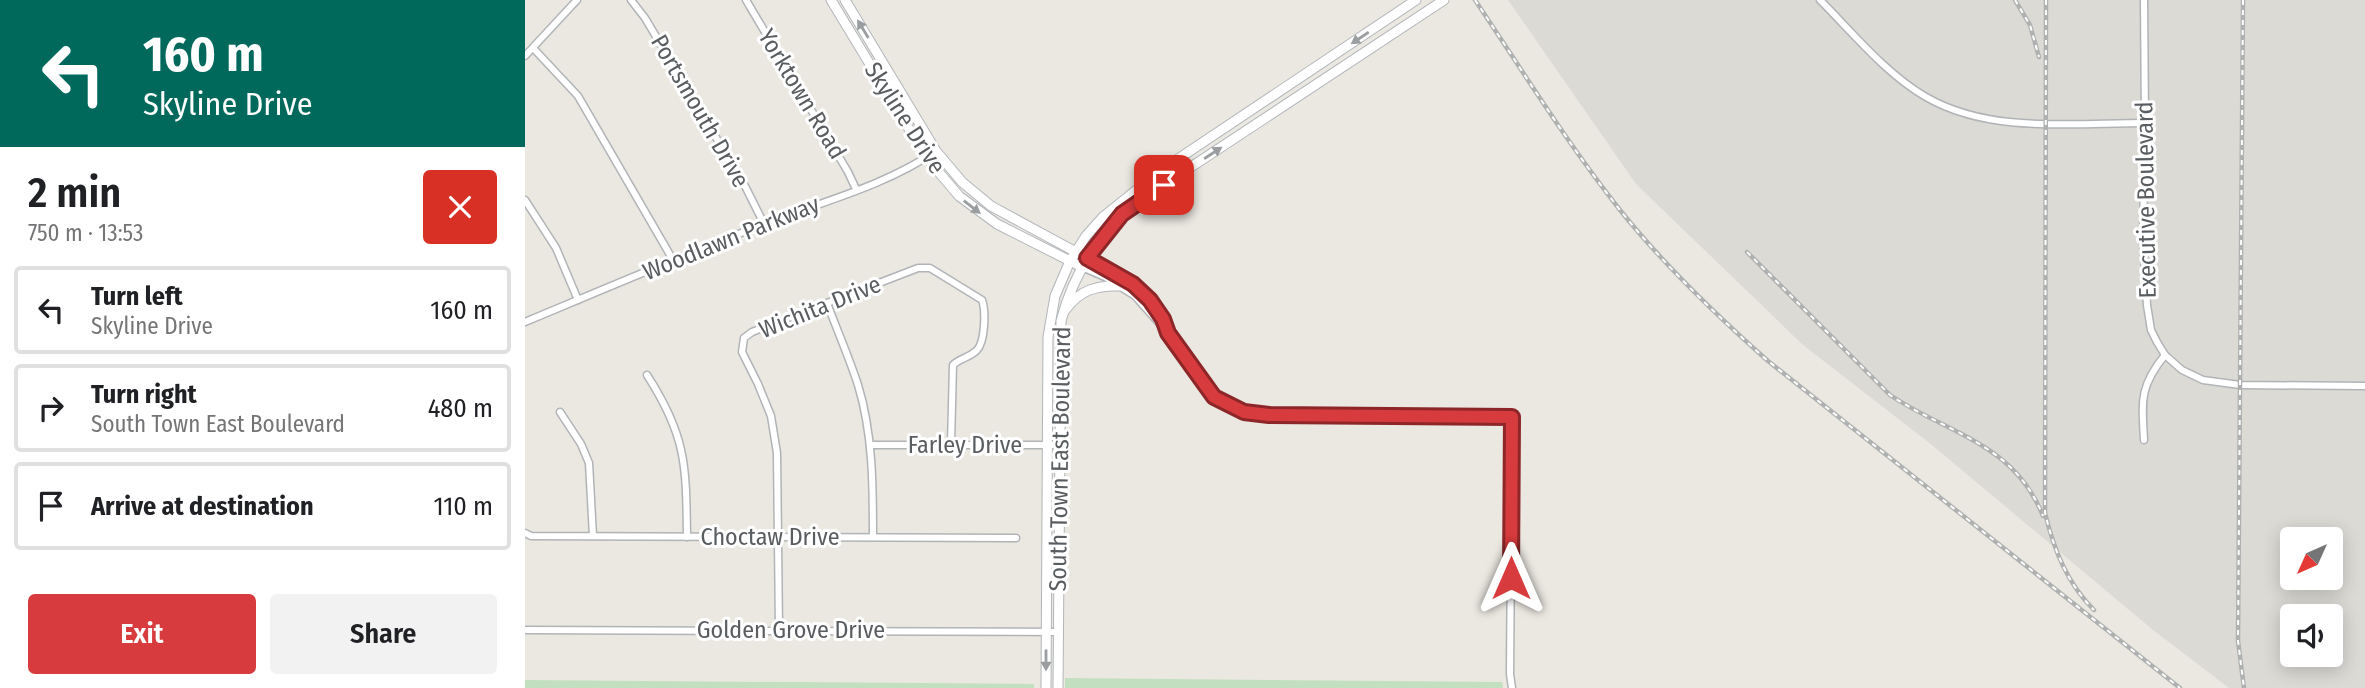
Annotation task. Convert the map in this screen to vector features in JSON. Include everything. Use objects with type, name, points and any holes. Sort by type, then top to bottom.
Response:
[{"type":"main road","name":"Skyline Drive","points":[[831,0],[926,157],[959,196],[984,216],[1070,261],[1085,263]]},
{"type":"main road","name":"Skyline Drive","points":[[845,0],[936,151],[961,182],[991,206],[1075,251],[1085,263]]},
{"type":"main road","name":"South Town East Boulevard","points":[[1046,688],[1048,337],[1055,296],[1075,251],[1103,217],[1160,171],[1416,0]]},
{"type":"main road","name":"South Town East Boulevard","points":[[1058,688],[1060,351],[1063,313],[1085,263],[1122,214],[1444,0]]},
{"type":"main road","points":[[1063,313],[1074,299],[1089,289],[1107,285],[1120,286]]},
{"type":"street","points":[[525,56],[577,0]]},
{"type":"street","name":"Portsmouth Drive","points":[[631,0],[652,30],[746,188],[764,224]]},
{"type":"street","name":"Yorktown Road","points":[[746,0],[856,189]]},
{"type":"street","points":[[1820,0],[1901,79],[1925,96],[1960,113],[1997,122],[2145,123]]},
{"type":"street","name":"Executive Boulevard","points":[[2144,0],[2143,240],[2151,330],[2165,355],[2182,370],[2203,380],[2240,384],[2365,386]]},
{"type":"street","points":[[534,48],[579,96],[673,260]]},
{"type":"street","name":"Woodlawn Parkway","points":[[525,321],[856,189],[916,164],[936,151]]},
{"type":"street","points":[[525,200],[556,248],[577,300]]},
{"type":"street","name":"Skyline Drive","points":[[1085,263],[1135,296],[1168,333],[1214,397],[1244,412],[1269,415],[1512,417],[1512,688]]},
{"type":"street","name":"Skyline Drive","points":[[1085,263],[1133,284],[1150,300],[1163,319],[1168,333]]},
{"type":"street","name":"Wichita Drive","points":[[779,630],[775,441],[767,405],[742,352],[744,338],[752,332],[918,268],[930,268],[982,300],[986,310],[981,344],[976,352],[960,358],[953,365],[951,444]]},
{"type":"street","points":[[827,303],[859,387],[870,445],[873,537]]},
{"type":"street","points":[[2144,440],[2144,387],[2165,355]]},
{"type":"street","points":[[647,375],[666,405],[676,426],[681,446],[686,467],[687,537]]},
{"type":"street","points":[[560,412],[581,444],[589,463],[593,536]]},
{"type":"street","name":"Farley Drive","points":[[870,445],[1060,445]]},
{"type":"street","name":"Choctaw Drive","points":[[525,533],[531,536],[1016,538]]},
{"type":"street","name":"Golden Grove Drive","points":[[525,630],[1058,632]]},
{"type":"shaded area","points":[[1508,0],[2365,0],[2365,688],[2229,688],[2153,630],[1932,445],[1803,345],[1636,184]]},
{"type":"green space","points":[[1065,678],[1502,682],[1503,688],[1065,688]]},
{"type":"green space","points":[[525,680],[1034,684],[1034,688],[525,688]]},
{"type":"railway","points":[[1475,0],[1600,185],[1654,250],[1709,307],[1768,361],[2180,688]]},
{"type":"railway","points":[[2015,0],[2030,25],[2039,57]]},
{"type":"railway","points":[[2046,0],[2045,513],[2069,577],[2094,610]]},
{"type":"railway","points":[[2243,0],[2238,641],[2244,688]]},
{"type":"railway","points":[[1747,252],[1890,395],[1977,443],[2015,472],[2030,491],[2043,516]]},
{"type":"route","points":[[1164,185],[1122,214],[1087,258],[1133,284],[1150,300],[1163,319],[1168,333],[1214,397],[1244,412],[1269,415],[1512,417],[1511,578]]}]
